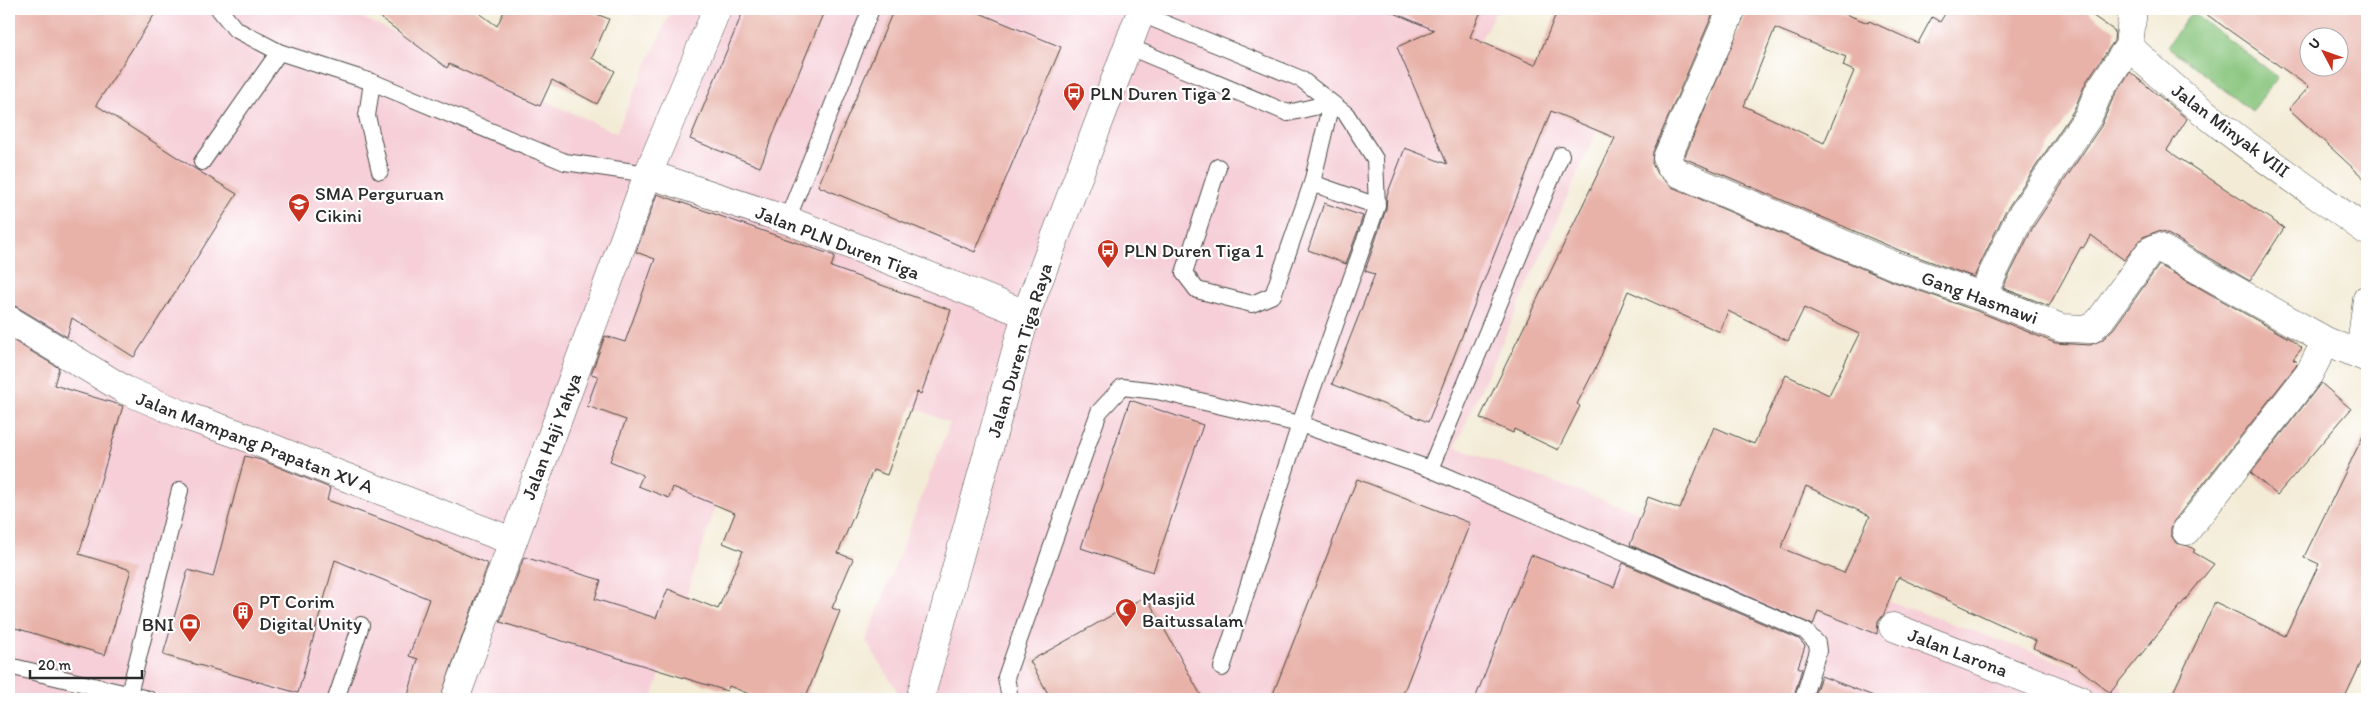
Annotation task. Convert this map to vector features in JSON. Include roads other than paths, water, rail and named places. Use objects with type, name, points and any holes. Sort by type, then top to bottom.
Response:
[{"type":"street","name":"Jalan Haji Yahya","points":[[455,699],[648,174],[717,9]]},
{"type":"street","name":"Gang Hasmawi","points":[[1732,9],[1667,158],[1670,166],[1678,173],[1895,266],[1982,296],[2061,328],[2092,329],[2150,251],[2158,247],[2326,341],[2364,356],[2367,299]]},
{"type":"street","points":[[1982,296],[2019,219],[2088,117],[2099,91],[2129,46],[2133,9]]},
{"type":"street","name":"Jalan Duren Tiga Raya","points":[[926,692],[1026,314],[1127,46],[1137,10]]},
{"type":"street","name":"Jalan Minyak VIII","points":[[2129,46],[2183,97],[2367,231]]},
{"type":"street","name":"Jalan PLN Duren Tiga","points":[[648,174],[787,220],[1026,314]]},
{"type":"street","name":"Jalan Mampang Prapatan XV A","points":[[9,320],[125,390],[186,416],[238,434],[336,474],[512,541]]},
{"type":"street","points":[[2186,531],[2309,374],[2326,341]]},
{"type":"street","name":"Jalan Larona","points":[[1893,627],[2079,699]]},
{"type":"lane","points":[[219,9],[235,29],[279,52],[372,82],[565,162],[648,174]]},
{"type":"lane","points":[[787,220],[871,9]]},
{"type":"lane","points":[[1137,10],[1301,79],[1346,114],[1375,159],[1376,206],[1300,424],[1222,668]]},
{"type":"lane","points":[[1127,46],[1288,113],[1331,103]]},
{"type":"lane","points":[[202,162],[279,52]]},
{"type":"lane","points":[[372,82],[367,116],[380,172]]},
{"type":"lane","points":[[1218,167],[1184,273],[1197,290],[1252,304],[1273,294],[1312,183],[1331,103]]},
{"type":"lane","points":[[1430,469],[1560,155]]},
{"type":"lane","points":[[1312,183],[1376,206]]},
{"type":"lane","points":[[1010,699],[1006,677],[1099,412],[1122,387],[1157,391],[1300,424],[1430,469],[1804,632],[1817,643],[1818,651],[1803,699]]},
{"type":"lane","points":[[129,694],[180,490]]},
{"type":"lane","points":[[336,699],[362,625]]},
{"type":"lane","points":[[9,666],[148,699]]},
{"type":"place","name":"PLN Duren Tiga 2","points":[[1074,112]]},
{"type":"place","name":"SMA Perguruan Cikini","points":[[299,223]]},
{"type":"place","name":"PLN Duren Tiga 1","points":[[1108,269]]},
{"type":"place","name":"Masjid Baitussalam","points":[[1126,628]]},
{"type":"place","name":"PT Corim Digital Unity","points":[[243,631]]},
{"type":"place","name":"BNI","points":[[190,643]]}]
